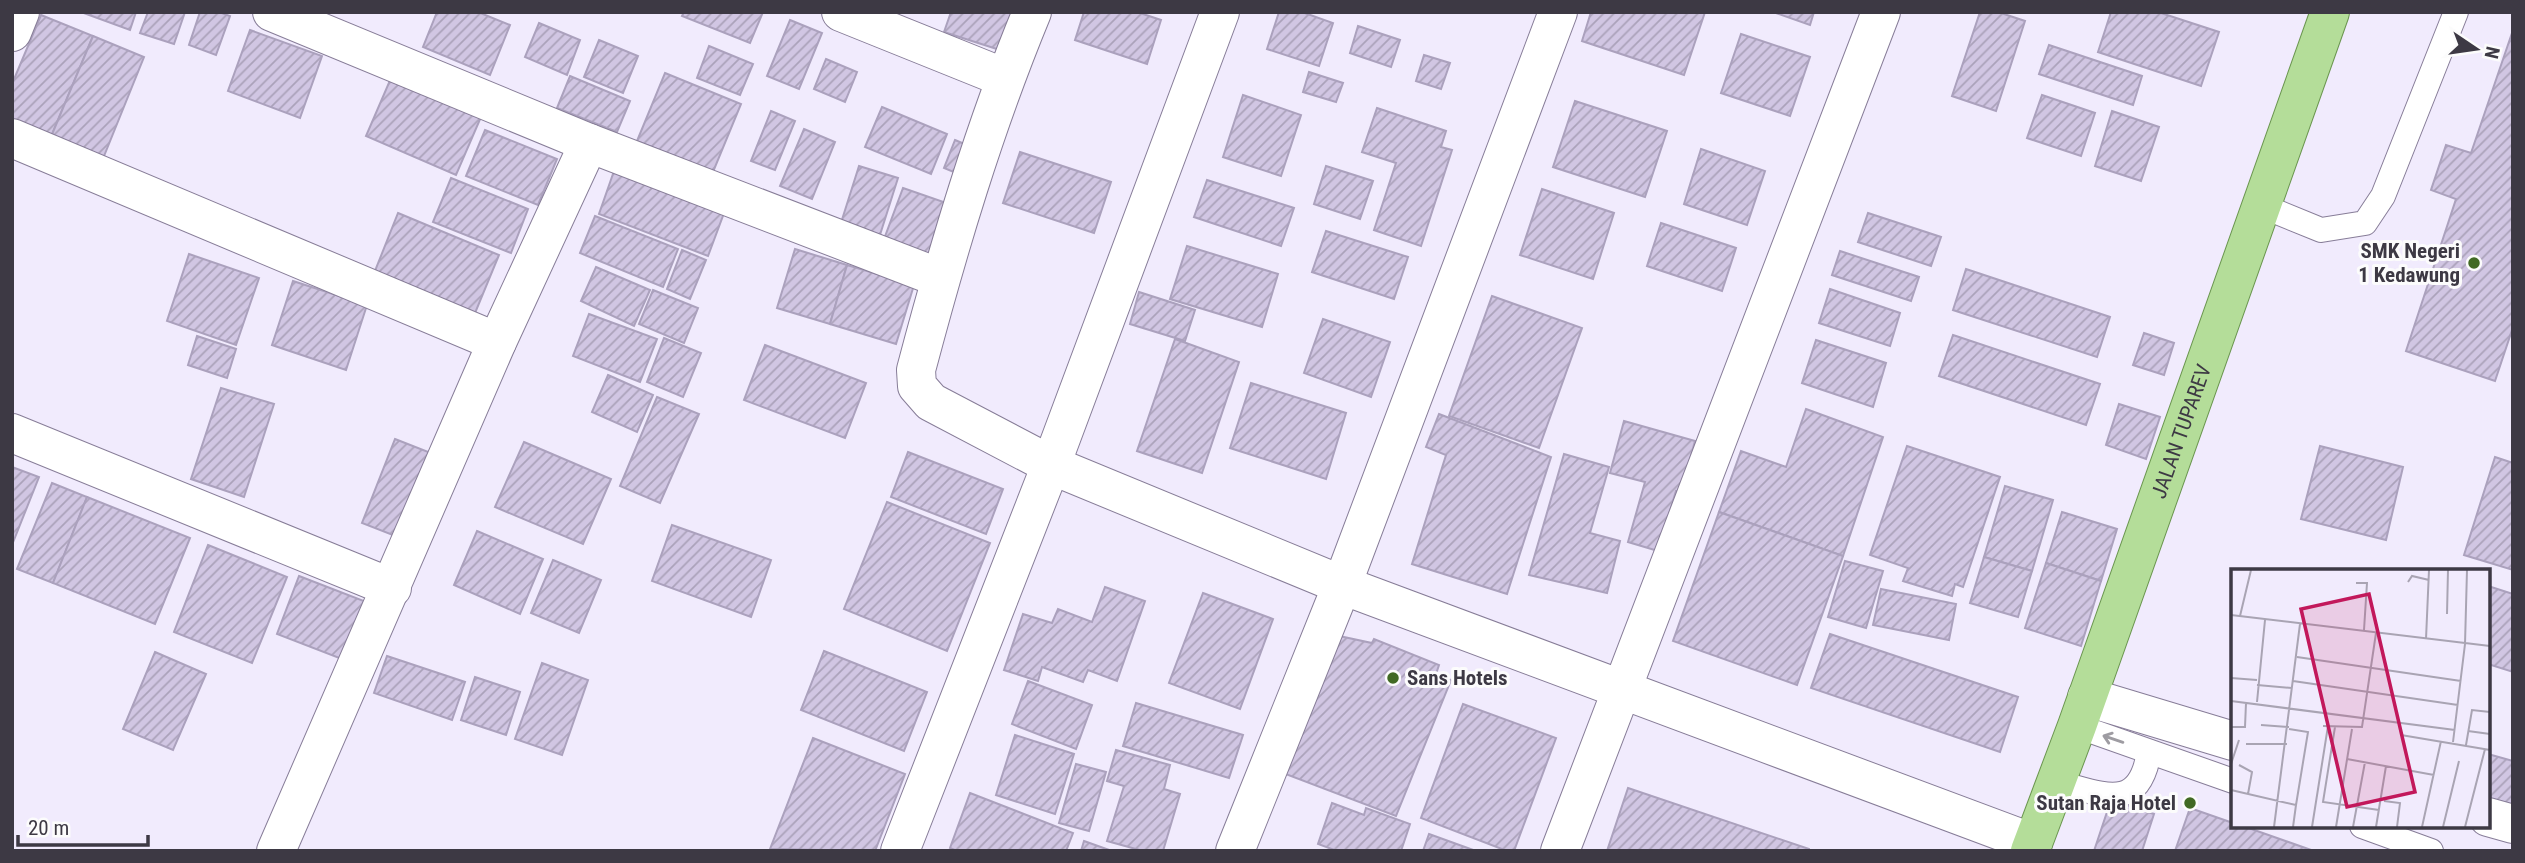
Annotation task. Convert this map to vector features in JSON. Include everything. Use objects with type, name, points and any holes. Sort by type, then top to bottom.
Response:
[{"type":"main road","name":"JALAN TUPAREV","points":[[2031,847],[2082,712],[2330,12]]},
{"type":"street","points":[[12,32],[20,12]]},
{"type":"street","points":[[272,12],[589,144],[940,278]]},
{"type":"street","points":[[841,12],[1004,78]]},
{"type":"street","points":[[1032,12],[1004,78],[940,278],[916,370],[918,386],[931,402],[1051,465],[1342,585],[1624,689],[2031,847]]},
{"type":"street","points":[[900,851],[1051,465],[1220,12]]},
{"type":"street","points":[[1235,851],[1342,585],[1558,12]]},
{"type":"street","points":[[1560,851],[1881,12]]},
{"type":"street","points":[[12,138],[497,342]]},
{"type":"street","points":[[276,851],[497,342],[589,144]]},
{"type":"street","points":[[12,433],[392,589]]},
{"type":"street","points":[[2082,712],[2231,741]]},
{"type":"street","points":[[2490,818],[2513,824]]},
{"type":"lane","points":[[2262,206],[2321,230],[2365,223],[2383,196],[2456,12]]},
{"type":"lane","points":[[2082,712],[2149,752],[2231,780]]},
{"type":"lane","points":[[2055,782],[2115,796],[2126,795],[2138,787],[2146,771],[2149,752]]},
{"type":"lane","points":[[2367,828],[2431,851]]},
{"type":"building","points":[[81,12],[136,12],[130,30]]},
{"type":"building","points":[[148,12],[185,12],[174,44],[140,33]]},
{"type":"building","points":[[200,12],[219,12],[230,16],[216,55],[189,45]]},
{"type":"building","points":[[437,12],[478,12],[510,25],[490,75],[423,47]]},
{"type":"building","points":[[684,12],[763,12],[750,43],[682,16]]},
{"type":"building","points":[[951,12],[1016,12],[1003,51],[944,32]]},
{"type":"building","points":[[1084,12],[1137,12],[1161,20],[1147,64],[1075,40]]},
{"type":"building","points":[[1279,12],[1302,12],[1333,23],[1319,66],[1267,49]]},
{"type":"building","points":[[1591,12],[1705,12],[1684,75],[1582,41]]},
{"type":"building","points":[[1773,12],[1814,12],[1810,25]]},
{"type":"building","points":[[1980,12],[1998,12],[2025,21],[1996,111],[1952,96]]},
{"type":"building","points":[[2111,12],[2158,12],[2219,32],[2201,86],[2098,52]]},
{"type":"building","points":[[41,15],[93,36],[48,144],[12,129],[12,84]]},
{"type":"building","points":[[790,20],[822,33],[799,89],[767,76]]},
{"type":"building","points":[[539,23],[580,40],[567,75],[525,57]]},
{"type":"building","points":[[1358,26],[1400,40],[1391,67],[1350,53]]},
{"type":"building","points":[[250,30],[322,56],[300,118],[228,91]]},
{"type":"building","name":"SMK Negeri 1 Kedawung","points":[[2513,30],[2513,327],[2495,381],[2406,351],[2456,199],[2431,190],[2446,145],[2471,153]]},
{"type":"building","points":[[1741,34],[1810,57],[1790,116],[1721,93]]},
{"type":"building","points":[[93,36],[144,57],[100,166],[48,144]]},
{"type":"building","points":[[599,40],[638,56],[623,93],[584,77]]},
{"type":"building","points":[[2049,45],[2142,76],[2133,105],[2039,74]]},
{"type":"building","points":[[709,46],[753,64],[740,95],[697,78]]},
{"type":"building","points":[[1424,55],[1450,63],[1441,89],[1416,81]]},
{"type":"building","points":[[826,59],[857,72],[845,102],[814,89]]},
{"type":"building","points":[[1309,72],[1343,83],[1336,102],[1303,92]]},
{"type":"building","points":[[665,73],[741,104],[713,172],[637,141]]},
{"type":"building","points":[[570,76],[630,101],[617,132],[557,108]]},
{"type":"building","points":[[391,78],[481,117],[456,175],[366,136]]},
{"type":"building","points":[[1243,95],[1301,115],[1281,176],[1223,157]]},
{"type":"building","points":[[2042,95],[2095,113],[2081,156],[2027,138]]},
{"type":"building","points":[[1575,101],[1667,131],[1645,197],[1553,167]]},
{"type":"building","points":[[882,107],[947,134],[931,174],[865,147]]},
{"type":"building","points":[[1377,108],[1446,131],[1441,147],[1452,150],[1421,246],[1374,230],[1396,163],[1362,152]]},
{"type":"building","points":[[771,111],[795,121],[775,170],[751,161]]},
{"type":"building","points":[[2112,111],[2159,127],[2141,181],[2095,166]]},
{"type":"building","points":[[804,129],[835,142],[812,199],[780,186]]},
{"type":"building","points":[[485,130],[557,159],[538,205],[466,176]]},
{"type":"building","points":[[955,140],[979,150],[968,178],[944,168]]},
{"type":"building","points":[[1701,149],[1765,171],[1747,225],[1684,204]]},
{"type":"building","points":[[1020,152],[1111,182],[1094,233],[1003,203]]},
{"type":"building","points":[[859,166],[898,178],[879,238],[840,226]]},
{"type":"building","points":[[1326,166],[1373,181],[1360,219],[1314,204]]},
{"type":"building","points":[[614,171],[724,213],[708,256],[599,214]]},
{"type":"building","points":[[451,178],[528,209],[511,253],[433,222]]},
{"type":"building","points":[[1207,180],[1294,208],[1281,246],[1194,217]]},
{"type":"building","points":[[903,188],[961,208],[941,263],[883,242]]},
{"type":"building","points":[[1542,189],[1614,213],[1593,279],[1520,255]]},
{"type":"building","points":[[398,213],[499,255],[473,318],[373,276]]},
{"type":"building","points":[[1868,213],[1941,237],[1931,266],[1858,242]]},
{"type":"building","points":[[595,216],[678,249],[663,287],[580,253]]},
{"type":"building","points":[[1661,223],[1736,248],[1722,291],[1647,266]]},
{"type":"building","points":[[1326,231],[1408,257],[1394,299],[1312,272]]},
{"type":"building","points":[[1187,246],[1278,274],[1262,327],[1170,299]]},
{"type":"building","points":[[795,249],[847,265],[830,324],[777,308]]},
{"type":"building","points":[[682,250],[706,260],[690,299],[667,289]]},
{"type":"building","points":[[1840,251],[1919,277],[1911,301],[1832,275]]},
{"type":"building","points":[[189,254],[259,278],[236,345],[167,321]]},
{"type":"building","points":[[847,265],[914,285],[896,344],[830,324]]},
{"type":"building","points":[[596,267],[650,290],[634,326],[581,301]]},
{"type":"building","points":[[1966,269],[2110,317],[2097,357],[1953,310]]},
{"type":"building","points":[[293,281],[367,305],[346,370],[272,345]]},
{"type":"building","points":[[1830,289],[1900,313],[1890,346],[1819,323]]},
{"type":"building","points":[[653,290],[698,308],[684,343],[639,324]]},
{"type":"building","points":[[1139,292],[1195,310],[1185,341],[1130,324]]},
{"type":"building","points":[[1492,296],[1582,328],[1539,448],[1449,416]]},
{"type":"building","points":[[589,314],[657,339],[640,382],[573,356]]},
{"type":"building","points":[[1323,319],[1390,342],[1371,397],[1304,373]]},
{"type":"building","points":[[2144,333],[2174,343],[2164,375],[2133,365]]},
{"type":"building","points":[[1953,335],[2100,384],[2086,425],[1939,376]]},
{"type":"building","points":[[197,336],[236,349],[227,378],[188,365]]},
{"type":"building","points":[[664,338],[701,353],[683,397],[647,382]]},
{"type":"building","points":[[1175,339],[1239,362],[1202,473],[1137,451]]},
{"type":"building","points":[[1816,340],[1886,363],[1873,407],[1802,383]]},
{"type":"building","points":[[765,345],[866,383],[845,438],[744,400]]},
{"type":"building","points":[[608,375],[653,395],[637,432],[592,412]]},
{"type":"building","points":[[1251,383],[1346,413],[1326,479],[1230,448]]},
{"type":"building","points":[[221,388],[274,404],[244,497],[191,479]]},
{"type":"building","points":[[657,397],[699,414],[660,503],[620,486]]},
{"type":"building","points":[[2119,404],[2160,417],[2146,459],[2106,445]]},
{"type":"building","points":[[1806,409],[1883,437],[1843,556],[1719,512],[1741,451],[1786,467]]},
{"type":"building","points":[[1439,414],[1551,457],[1507,594],[1412,564],[1446,455],[1426,447]]},
{"type":"building","points":[[1624,421],[1695,441],[1681,492],[1676,491],[1658,551],[1628,542],[1645,482],[1610,473]]},
{"type":"building","points":[[395,439],[436,455],[403,539],[362,523]]},
{"type":"building","points":[[524,442],[611,479],[583,544],[495,507]]},
{"type":"building","points":[[1907,446],[2000,477],[1963,587],[1955,584],[1952,596],[1903,581],[1908,568],[1870,555]]},
{"type":"building","points":[[2320,446],[2403,467],[2386,540],[2301,519]]},
{"type":"building","points":[[908,452],[1003,489],[986,534],[891,497]]},
{"type":"building","points":[[1564,454],[1609,467],[1590,533],[1620,541],[1607,593],[1529,575]]},
{"type":"building","points":[[2495,457],[2513,463],[2513,570],[2464,555]]},
{"type":"building","points":[[12,467],[39,477],[12,545]]},
{"type":"building","points":[[52,483],[87,497],[53,583],[17,569]]},
{"type":"building","points":[[2005,486],[2053,500],[2032,571],[1984,557]]},
{"type":"building","points":[[87,497],[190,538],[155,624],[53,583]]},
{"type":"building","points":[[887,502],[990,543],[947,651],[844,609]]},
{"type":"building","points":[[1719,512],[1843,556],[1797,685],[1673,641]]},
{"type":"building","points":[[2062,512],[2117,529],[2101,581],[2046,563]]},
{"type":"building","points":[[672,525],[771,560],[751,617],[652,581]]},
{"type":"building","points":[[477,531],[543,559],[520,614],[454,585]]},
{"type":"building","points":[[208,545],[287,577],[252,663],[174,632]]},
{"type":"building","points":[[1984,557],[2032,571],[2018,617],[1970,603]]},
{"type":"building","points":[[553,560],[601,580],[579,633],[531,613]]},
{"type":"building","points":[[1845,561],[1883,571],[1866,628],[1828,617]]},
{"type":"building","points":[[2046,563],[2101,581],[2081,646],[2025,628]]},
{"type":"building","points":[[299,576],[369,603],[347,661],[277,634]]},
{"type":"building","points":[[1105,587],[1145,601],[1117,681],[1088,670],[1083,682],[1042,667],[1038,681],[1004,670],[1023,614],[1052,623],[1058,609],[1092,622]]},
{"type":"building","points":[[2490,587],[2513,594],[2513,672],[2490,665]]},
{"type":"building","points":[[1881,589],[1956,604],[1949,640],[1873,625]]},
{"type":"building","points":[[1203,593],[1273,619],[1240,709],[1169,683]]},
{"type":"building","points":[[1330,634],[1372,643],[1374,639],[1439,665],[1436,674],[1451,680],[1396,816],[1275,770]]},
{"type":"building","points":[[1830,634],[2018,697],[2000,752],[1811,688]]},
{"type":"building","points":[[824,651],[927,692],[904,751],[801,710]]},
{"type":"building","points":[[155,652],[206,674],[173,750],[123,729]]},
{"type":"building","points":[[387,656],[465,682],[452,720],[374,693]]},
{"type":"building","points":[[542,663],[588,680],[562,755],[515,739]]},
{"type":"building","points":[[475,677],[520,692],[506,735],[461,720]]},
{"type":"building","points":[[1028,681],[1092,705],[1076,749],[1012,724]]},
{"type":"building","points":[[1136,703],[1243,735],[1229,778],[1123,746]]},
{"type":"building","points":[[1463,704],[1556,738],[1514,851],[1507,851],[1421,818]]},
{"type":"building","points":[[1015,735],[1074,754],[1055,814],[996,795]]},
{"type":"building","points":[[813,738],[905,774],[875,851],[770,849]]},
{"type":"building","points":[[1116,750],[1170,765],[1164,789],[1180,794],[1163,851],[1143,851],[1107,841],[1124,786],[1107,781]]},
{"type":"building","points":[[2490,755],[2513,761],[2513,810],[2490,809]]},
{"type":"building","points":[[1076,764],[1106,772],[1089,831],[1059,823]]},
{"type":"building","points":[[1628,788],[1809,849],[1809,851],[1607,851]]},
{"type":"building","points":[[970,793],[1073,833],[1066,851],[957,851],[950,848]]},
{"type":"building","points":[[2111,800],[2154,814],[2142,851],[2094,851]]},
{"type":"building","points":[[1332,803],[1364,815],[1366,808],[1410,824],[1401,851],[1337,851],[1318,844]]},
{"type":"building","points":[[2190,808],[2231,822],[2231,828],[2249,828],[2314,851],[2175,851]]},
{"type":"building","points":[[1429,834],[1476,851],[1423,851]]},
{"type":"building","points":[[1084,841],[1112,851],[1081,851]]},
{"type":"place","name":"SMK Negeri 1 Kedawung","points":[[2474,263]]},
{"type":"place","name":"Sans Hotels","points":[[1393,678]]},
{"type":"place","name":"Sutan Raja Hotel","points":[[2190,803]]}]
